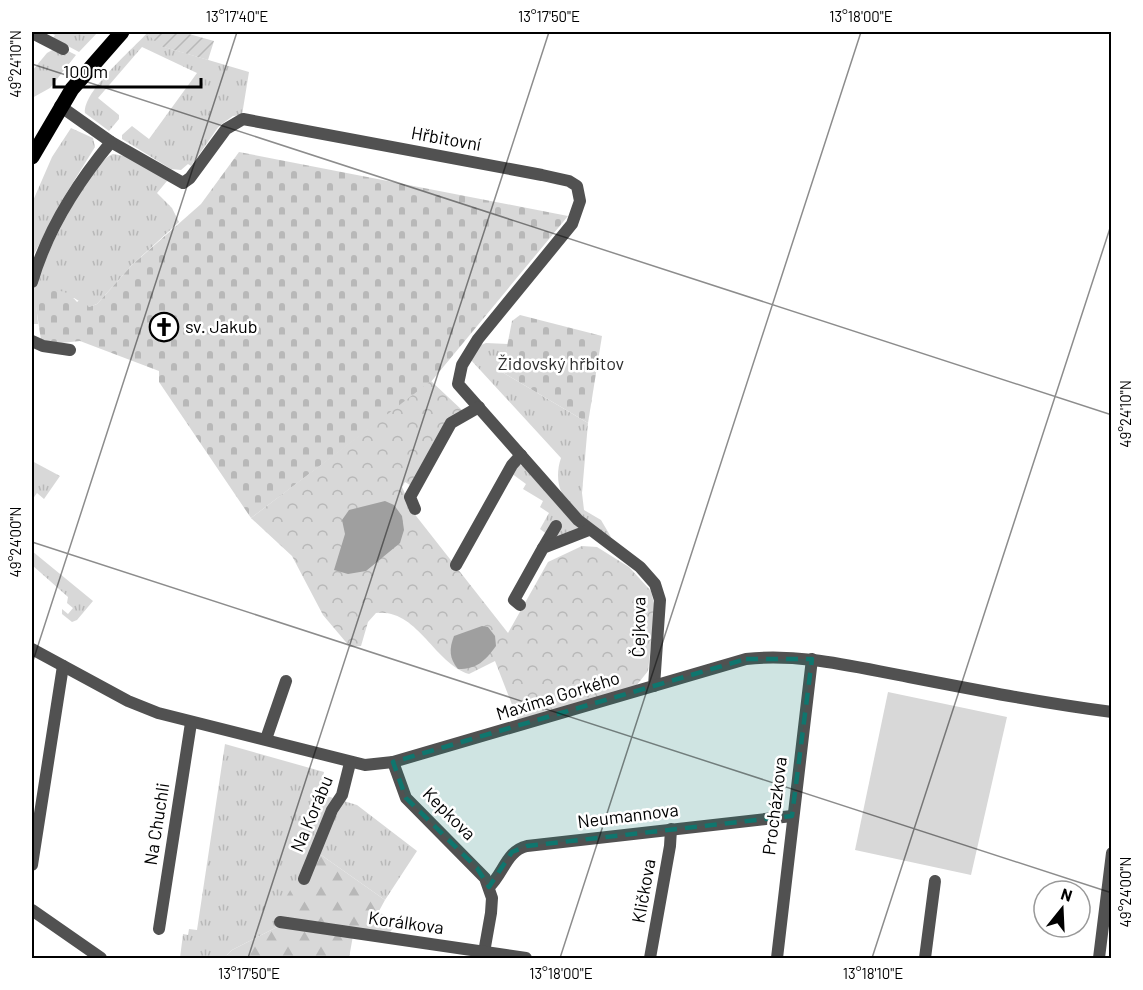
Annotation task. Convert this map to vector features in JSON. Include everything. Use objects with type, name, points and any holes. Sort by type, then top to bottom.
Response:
[{"type":"main road","points":[[32,157],[60,106],[90,66],[122,32]]},
{"type":"street","points":[[32,33],[63,49]]},
{"type":"street","name":"Hřbitovní","points":[[60,106],[111,142],[183,183],[190,178],[226,129],[243,119],[573,183],[579,189],[580,201],[572,224],[478,339],[462,365],[458,384]]},
{"type":"street","points":[[32,282],[63,210],[90,167],[111,142]]},
{"type":"street","points":[[32,341],[43,346],[70,350]]},
{"type":"street","name":"Čejkova","points":[[458,384],[589,530],[650,576],[658,591],[654,686]]},
{"type":"street","points":[[415,509],[410,496],[452,423],[478,406]]},
{"type":"street","points":[[456,565],[512,465],[521,455]]},
{"type":"street","points":[[520,605],[514,600],[556,526]]},
{"type":"street","points":[[543,548],[589,530]]},
{"type":"street","name":"Maxima Gorkého","points":[[32,649],[140,706],[191,723],[266,739],[350,763],[365,765],[393,762],[746,659],[771,656],[812,659],[1043,703],[1112,712]]},
{"type":"street","name":"Procházkova","points":[[777,958],[812,659]]},
{"type":"street","points":[[32,865],[63,666]]},
{"type":"street","points":[[266,739],[286,681]]},
{"type":"street","name":"Na Chuchli","points":[[159,930],[191,723]]},
{"type":"street","name":"Kepkova","points":[[393,762],[406,798],[477,868],[489,887]]},
{"type":"street","name":"Na Korábu","points":[[304,879],[332,810],[344,789],[350,763]]},
{"type":"street","name":"Neumannova","points":[[489,887],[499,878],[508,858],[518,848],[792,816]]},
{"type":"street","name":"Kličkova","points":[[650,958],[670,846],[670,829]]},
{"type":"street","points":[[1099,958],[1112,853]]},
{"type":"street","points":[[925,958],[934,881]]},
{"type":"street","points":[[484,956],[491,913],[489,887]]},
{"type":"street","points":[[32,910],[101,958]]},
{"type":"street","name":"Korálkova","points":[[280,922],[484,956],[526,958]]},
{"type":"highlighted area","points":[[746,659],[812,659],[792,816],[527,846],[512,852],[489,887],[477,868],[406,798],[393,762]]},
{"type":"green space","points":[[48,32],[98,32],[79,52],[53,38],[55,35]]},
{"type":"green space","points":[[190,32],[189,34],[214,41],[208,60],[160,46],[147,33]]},
{"type":"green space","points":[[147,33],[161,46],[249,72],[242,115],[233,116],[219,126],[191,166],[188,164],[181,170],[171,169],[122,139],[122,135],[132,126],[149,139],[197,73],[142,47],[98,98],[119,115],[119,119],[109,131],[85,113],[86,104],[100,83]]},
{"type":"green space","points":[[54,49],[66,50],[76,55],[50,88],[32,98],[32,71],[47,53]]},
{"type":"green space","points":[[71,128],[93,138],[95,147],[64,197],[32,258],[32,203],[52,157]]},
{"type":"green space","points":[[239,152],[568,216],[430,383],[251,518],[159,382],[159,371],[80,341],[61,343],[41,340],[35,300],[46,293],[57,290],[77,302],[81,299],[89,307],[97,304],[132,265],[201,204]]},
{"type":"green space","points":[[113,154],[131,157],[167,181],[157,193],[172,208],[179,222],[132,265],[97,304],[89,307],[74,298],[36,301],[38,324],[32,324],[32,296],[54,241],[78,195],[103,161]]},
{"type":"green space","name":"Židovský hřbitov","points":[[520,315],[602,336],[588,423],[502,372],[512,321]]},
{"type":"green space","points":[[486,343],[508,344],[502,372],[588,423],[582,493],[584,510],[601,520],[611,537],[591,524],[569,503],[559,484],[558,471],[561,458],[470,359],[481,345]]},
{"type":"green space","points":[[431,381],[463,411],[410,485],[405,482],[402,487],[413,512],[508,633],[548,562],[582,546],[597,547],[629,567],[651,591],[655,608],[648,671],[636,686],[518,720],[495,661],[469,674],[456,668],[445,659],[403,619],[390,614],[376,613],[368,622],[361,646],[350,647],[323,615],[292,556],[251,518]]},
{"type":"green space","points":[[32,461],[60,476],[44,499],[37,493],[32,500]]},
{"type":"green space","points":[[520,465],[579,528],[556,541],[540,529],[549,513],[540,507],[543,501],[523,489],[526,484],[511,473]]},
{"type":"green space","points":[[32,551],[93,601],[77,620],[72,622],[62,614],[62,609],[68,614],[73,608],[67,603],[68,597],[32,565]]},
{"type":"green space","points":[[888,692],[1007,717],[971,875],[855,850]]},
{"type":"green space","points":[[225,744],[324,772],[320,794],[357,805],[417,851],[385,900],[314,850],[279,926],[232,950],[224,958],[180,958],[183,934],[188,935],[189,929],[197,930]]},
{"type":"green space","points":[[314,850],[385,900],[379,911],[395,925],[389,934],[354,930],[349,958],[224,958],[232,950],[279,926],[282,904]]},
{"type":"shaded area","points":[[385,501],[394,505],[402,516],[404,530],[400,543],[366,571],[348,574],[334,570],[345,534],[342,520],[349,510]]},
{"type":"shaded area","points":[[482,626],[488,627],[495,636],[496,646],[480,663],[470,668],[458,669],[451,653],[454,636]]},
{"type":"place","name":"sv. Jakub","points":[[164,327]]}]
